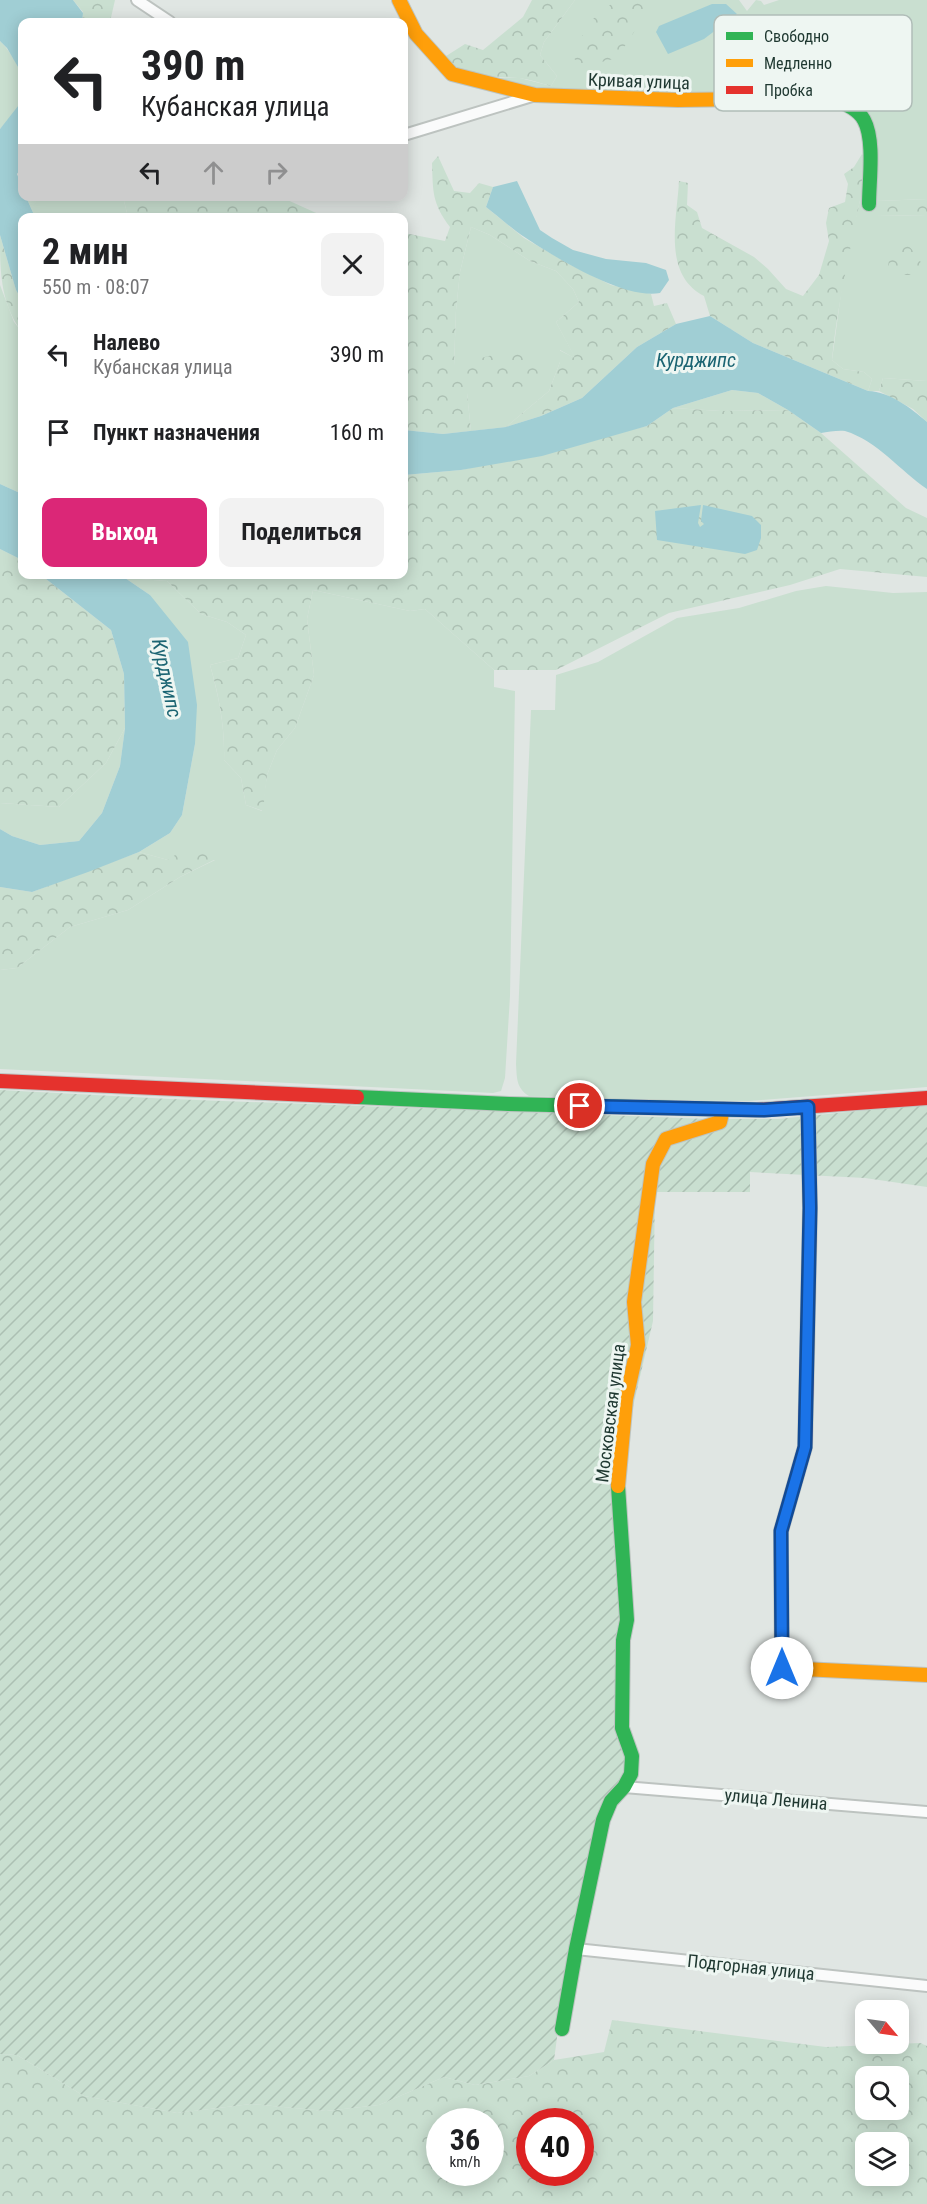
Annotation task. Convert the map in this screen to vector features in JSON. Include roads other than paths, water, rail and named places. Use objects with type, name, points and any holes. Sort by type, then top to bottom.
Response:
[{"type":"street","points":[[137,0],[164,18]]},
{"type":"street","name":"Кривая улица","points":[[399,0],[416,34],[452,74],[535,95],[714,99]]},
{"type":"street","points":[[408,134],[535,95]]},
{"type":"street","name":"Кривая улица","points":[[853,111],[865,121],[869,143],[869,204]]},
{"type":"street","points":[[0,1081],[532,1105],[764,1110],[927,1098]]},
{"type":"street","points":[[808,1107],[810,1208],[805,1447],[781,1531],[782,1668],[927,1675]]},
{"type":"street","name":"Московская улица","points":[[624,1787],[631,1773],[632,1756],[622,1728],[622,1640],[627,1620],[618,1487],[626,1398],[638,1345],[634,1302],[653,1164],[666,1139],[720,1122],[723,1109]]},
{"type":"street","points":[[562,2029],[603,1820],[611,1801],[624,1787]]},
{"type":"street","name":"улица Ленина","points":[[624,1787],[927,1812]]},
{"type":"street","name":"Подгорная улица","points":[[576,1949],[927,1986]]},
{"type":"water","points":[[0,0],[73,0],[83,13],[82,18],[18,18],[18,67],[0,41]]},
{"type":"water","points":[[712,4],[726,4],[737,14],[714,15],[714,31],[704,39],[668,54],[656,32],[659,26]]},
{"type":"water","points":[[18,106],[18,201],[28,201],[33,213],[18,213],[18,293],[0,235],[0,129]]},
{"type":"water","points":[[517,181],[540,230],[573,250],[606,259],[646,263],[666,270],[669,280],[660,293],[629,290],[591,276],[526,238],[486,207],[493,187]]},
{"type":"water","name":"Курджипс","points":[[710,316],[753,343],[868,391],[884,394],[907,406],[927,422],[927,489],[878,449],[857,436],[845,431],[821,433],[758,393],[732,390],[673,408],[647,426],[542,456],[461,470],[408,475],[408,430],[443,434],[506,427],[541,416],[582,398],[637,347],[676,324]]},
{"type":"water","points":[[0,484],[18,492],[18,558],[0,549]]},
{"type":"water","points":[[701,505],[698,523],[700,527],[704,524],[701,521],[703,505],[752,516],[761,525],[761,538],[757,550],[745,554],[657,540],[655,511]]},
{"type":"water","name":"Курджипс","points":[[46,579],[126,579],[150,595],[188,642],[197,705],[195,744],[182,815],[170,833],[139,852],[32,892],[0,887],[0,829],[12,836],[40,845],[79,841],[102,813],[120,766],[125,728],[124,674],[111,630]]}]
